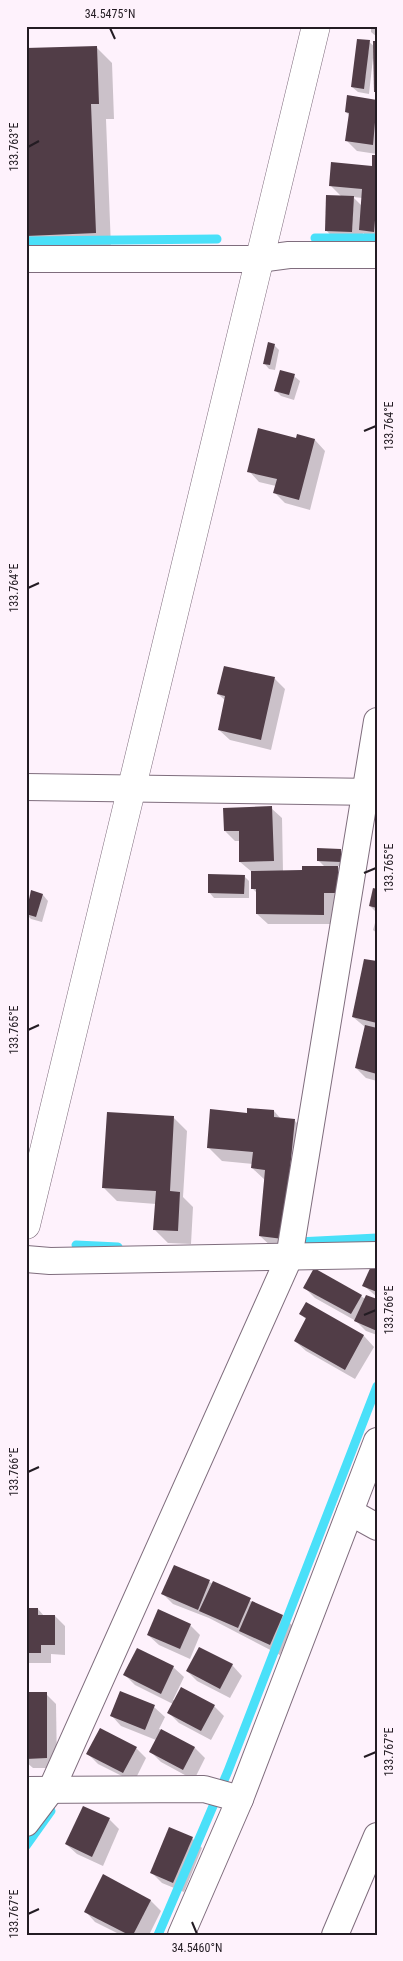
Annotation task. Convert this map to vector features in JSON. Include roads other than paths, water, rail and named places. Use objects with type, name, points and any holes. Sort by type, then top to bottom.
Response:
[{"type":"street","points":[[26,1226],[316,26]]},
{"type":"street","points":[[26,259],[259,259],[289,255],[377,255]]},
{"type":"street","points":[[26,1823],[51,1790],[296,1257],[372,791],[377,721]]},
{"type":"street","points":[[26,787],[372,791]]},
{"type":"street","points":[[26,1259],[50,1261],[377,1256]]},
{"type":"street","points":[[181,1935],[228,1795],[350,1512],[377,1442]]},
{"type":"street","points":[[350,1512],[377,1527]]},
{"type":"street","points":[[51,1790],[228,1795]]},
{"type":"street","points":[[334,1935],[377,1836]]},
{"type":"waterway","points":[[315,238],[377,238]]},
{"type":"waterway","points":[[26,241],[217,239]]},
{"type":"waterway","points":[[298,1242],[377,1238]]},
{"type":"waterway","points":[[76,1245],[118,1247]]},
{"type":"waterway","points":[[158,1935],[228,1771],[377,1386]]},
{"type":"waterway","points":[[26,1846],[51,1811]]}]
